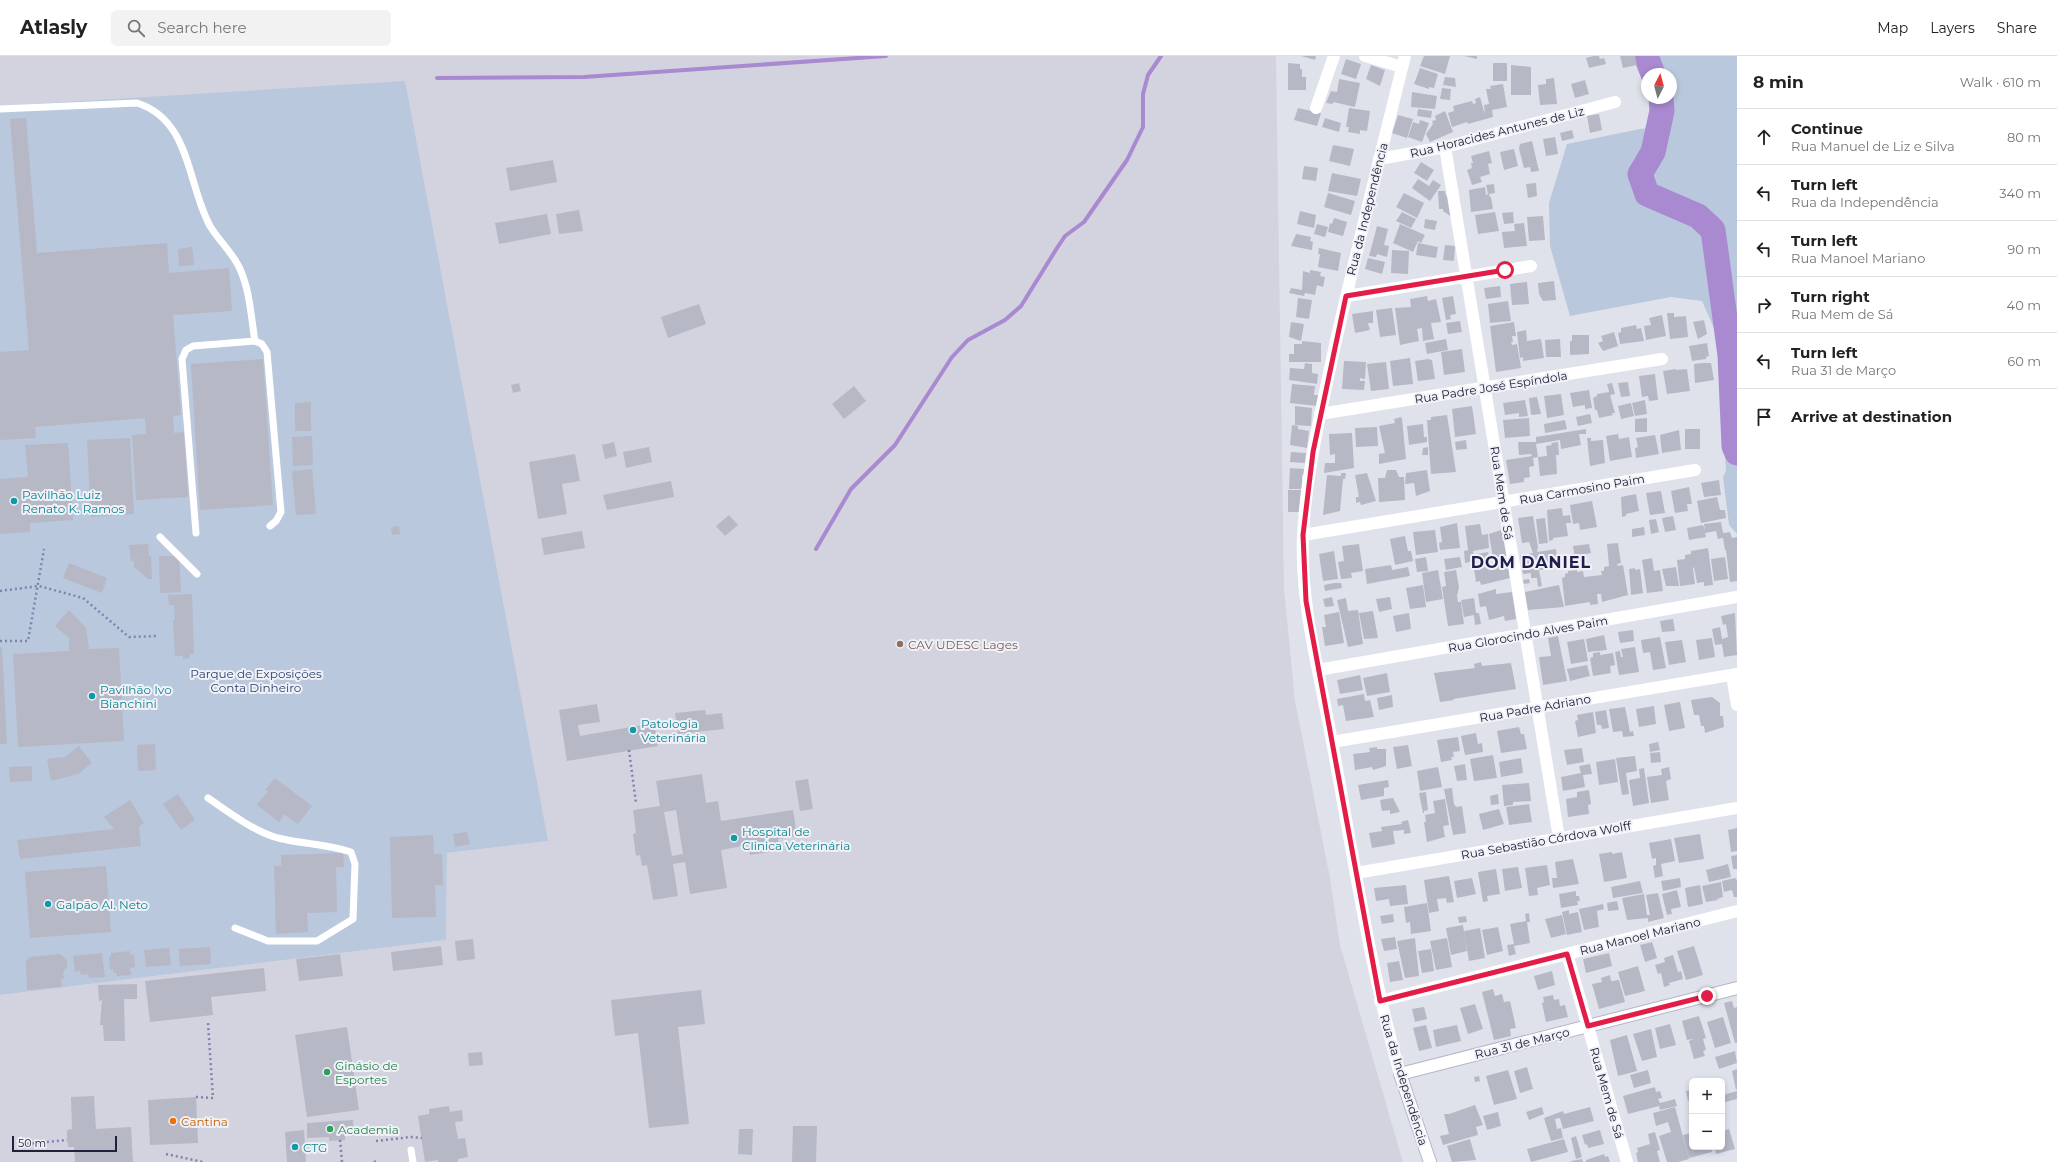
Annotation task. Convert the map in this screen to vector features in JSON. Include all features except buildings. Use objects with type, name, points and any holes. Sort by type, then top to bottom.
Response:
[{"type":"street","points":[[1316,108],[1334,56]]},
{"type":"street","points":[[1365,56],[1404,62]]},
{"type":"street","name":"Rua da Independência","points":[[1404,62],[1346,296],[1320,414],[1313,452],[1303,535],[1306,601],[1380,1001],[1400,1074],[1430,1162]]},
{"type":"street","name":"Rua Horacides Antunes de Liz","points":[[1379,159],[1445,147],[1615,102]]},
{"type":"street","name":"Rua Mem de Sá","points":[[1445,147],[1558,838]]},
{"type":"street","points":[[1346,296],[1531,266]]},
{"type":"street","name":"Rua Padre José Espíndola","points":[[1320,414],[1662,359]]},
{"type":"street","name":"Rua Carmosino Paim","points":[[1303,535],[1695,470]]},
{"type":"street","name":"Rua Glorocindo Alves Paim","points":[[1318,670],[1737,597]]},
{"type":"street","points":[[1734,674],[1737,705]]},
{"type":"street","name":"Rua Padre Adriano","points":[[1332,742],[1734,674]]},
{"type":"street","name":"Rua Sebastião Córdova Wolff","points":[[1356,873],[1737,808]]},
{"type":"street","name":"Rua Manoel Mariano","points":[[1380,1001],[1737,911]]},
{"type":"street","name":"Rua Mem de Sá","points":[[1567,954],[1627,1162]]},
{"type":"street","name":"Rua 31 de Março","points":[[1400,1074],[1737,988]]},
{"type":"lane","points":[[0,109],[137,103],[147,106],[168,121],[177,135],[210,226],[240,268],[246,287],[256,341]]},
{"type":"lane","points":[[196,533],[182,359],[186,350],[193,346],[256,341],[262,344],[267,352],[281,512],[276,521],[270,526]]},
{"type":"lane","points":[[160,537],[197,574]]},
{"type":"lane","points":[[208,798],[249,824],[277,837],[337,847],[351,852],[355,864],[353,919],[317,941],[268,941],[235,928]]},
{"type":"lane","points":[[411,1150],[413,1162]]},
{"type":"path","points":[[0,641],[28,641],[44,549]]},
{"type":"path","points":[[0,591],[38,586],[83,598],[129,637],[156,636]]},
{"type":"path","points":[[629,750],[636,803]]},
{"type":"path","points":[[196,1097],[213,1098],[208,1023]]},
{"type":"path","points":[[376,1141],[411,1137],[422,1138]]},
{"type":"path","points":[[27,1144],[67,1140]]},
{"type":"path","points":[[340,1140],[342,1162]]},
{"type":"path","points":[[166,1154],[203,1162]]},
{"type":"path","points":[[374,1162],[378,1160]]},
{"type":"shaded area","name":"CAV UDESC Lages","points":[[0,56],[1276,56],[1284,588],[1295,701],[1330,878],[1340,945],[1403,1162],[0,1162],[0,995],[446,940],[447,853],[547,841],[0,106]]},
{"type":"green space","points":[[1639,56],[1737,56],[1737,534],[1729,525],[1723,477],[1726,471],[1717,335],[1702,301],[1671,297],[1570,316],[1550,246],[1549,203],[1567,144],[1640,129],[1665,127],[1656,104],[1677,104],[1677,68],[1643,68]]},
{"type":"green space","name":"Parque de Exposições Conta Dinheiro","points":[[405,81],[548,841],[447,853],[446,940],[0,995],[0,106]]},
{"type":"waterway","points":[[437,78],[584,77],[886,56]]},
{"type":"waterway","points":[[816,549],[851,489],[895,445],[952,357],[968,340],[1005,320],[1021,306],[1065,236],[1084,222],[1127,160],[1143,127],[1143,94],[1148,75],[1161,56]]},
{"type":"waterway","points":[[1646,56],[1651,68]]},
{"type":"waterway","points":[[1661,104],[1662,111],[1653,152],[1640,174],[1647,194],[1698,216],[1713,230],[1730,355],[1734,446],[1737,453]]},
{"type":"place","name":"Pavilhão Luiz Renato K. Ramos","points":[[14,501]]},
{"type":"place","name":"CAV UDESC Lages","points":[[900,644]]},
{"type":"place","name":"Pavilhão Ivo Bianchini","points":[[92,696]]},
{"type":"place","name":"Patologia Veterinária","points":[[633,730]]},
{"type":"place","name":"Hospital de Clinica Veterinária","points":[[734,838]]},
{"type":"place","name":"Galpão Al. Neto","points":[[48,904]]},
{"type":"place","name":"Ginásio de Esportes","points":[[327,1072]]},
{"type":"place","name":"Cantina","points":[[173,1121]]},
{"type":"place","name":"Academia","points":[[330,1129]]},
{"type":"place","name":"CTG","points":[[295,1147]]},
{"type":"district","name":"DOM DANIEL","points":[[1531,562]]},
{"type":"route","points":[[1505,270],[1346,296],[1313,452],[1303,535],[1306,601],[1380,1001],[1567,954],[1588,1026],[1707,996]]}]
